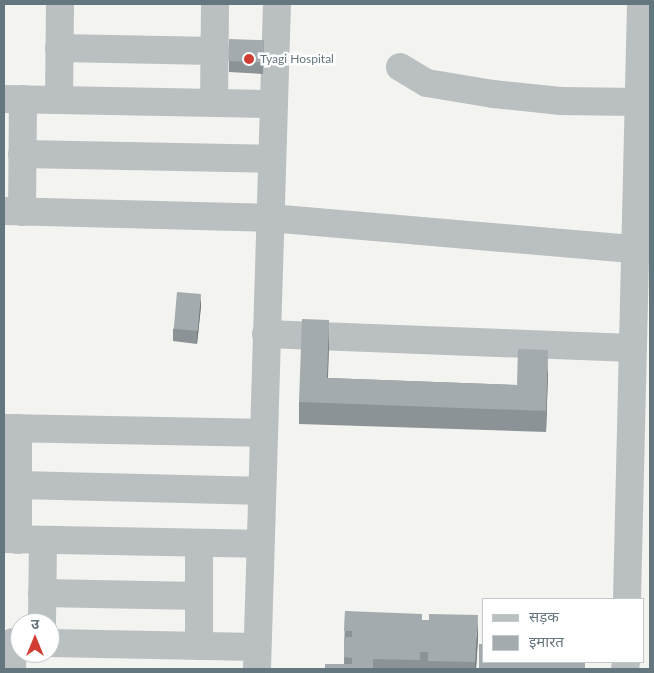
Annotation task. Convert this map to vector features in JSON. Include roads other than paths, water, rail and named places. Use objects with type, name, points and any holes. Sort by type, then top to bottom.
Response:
[{"type":"street","points":[[59,100],[60,4]]},
{"type":"street","points":[[214,103],[215,4]]},
{"type":"street","points":[[60,643],[199,646],[257,658],[277,4]]},
{"type":"street","points":[[627,598],[633,348],[640,253],[639,102],[641,4]]},
{"type":"street","points":[[59,48],[215,51]]},
{"type":"street","points":[[400,67],[427,83],[493,94],[562,101],[639,102]]},
{"type":"street","points":[[274,104],[13,99],[22,154],[13,212],[270,218],[640,253]]},
{"type":"street","points":[[22,154],[272,159]]},
{"type":"street","points":[[266,334],[633,348]]},
{"type":"street","points":[[42,613],[42,593],[22,540],[11,428],[263,433]]},
{"type":"street","points":[[18,485],[261,491]]},
{"type":"street","points":[[22,540],[259,544]]},
{"type":"street","points":[[199,543],[199,646]]},
{"type":"street","points":[[42,593],[199,596]]},
{"type":"place","name":"Tyagi Hospital","points":[[249,59]]}]
